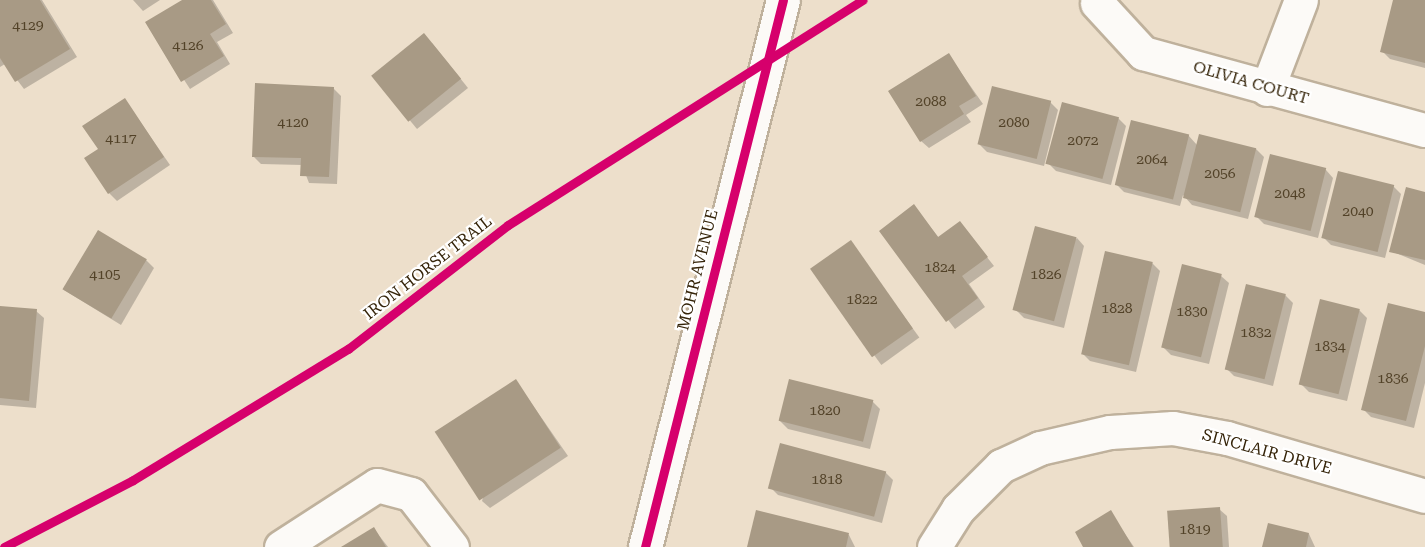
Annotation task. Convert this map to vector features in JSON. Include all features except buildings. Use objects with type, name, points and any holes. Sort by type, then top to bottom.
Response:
[{"type":"street","name":"MOHR AVENUE","points":[[645,547],[783,0]]},
{"type":"street","points":[[1267,89],[1301,0]]},
{"type":"street","name":"OLIVIA COURT","points":[[1097,3],[1143,53],[1267,89],[1425,130]]},
{"type":"street","name":"SINCLAIR DRIVE","points":[[934,547],[958,509],[1001,466],[1040,448],[1110,432],[1173,428],[1227,438],[1425,496]]},
{"type":"street","points":[[281,547],[378,485],[411,494],[453,547]]},
{"type":"cycle path","points":[[645,547],[783,0]]},
{"type":"cycle path","name":"IRON HORSE TRAIL","points":[[4,547],[133,480],[348,349],[508,225],[863,0]]}]
